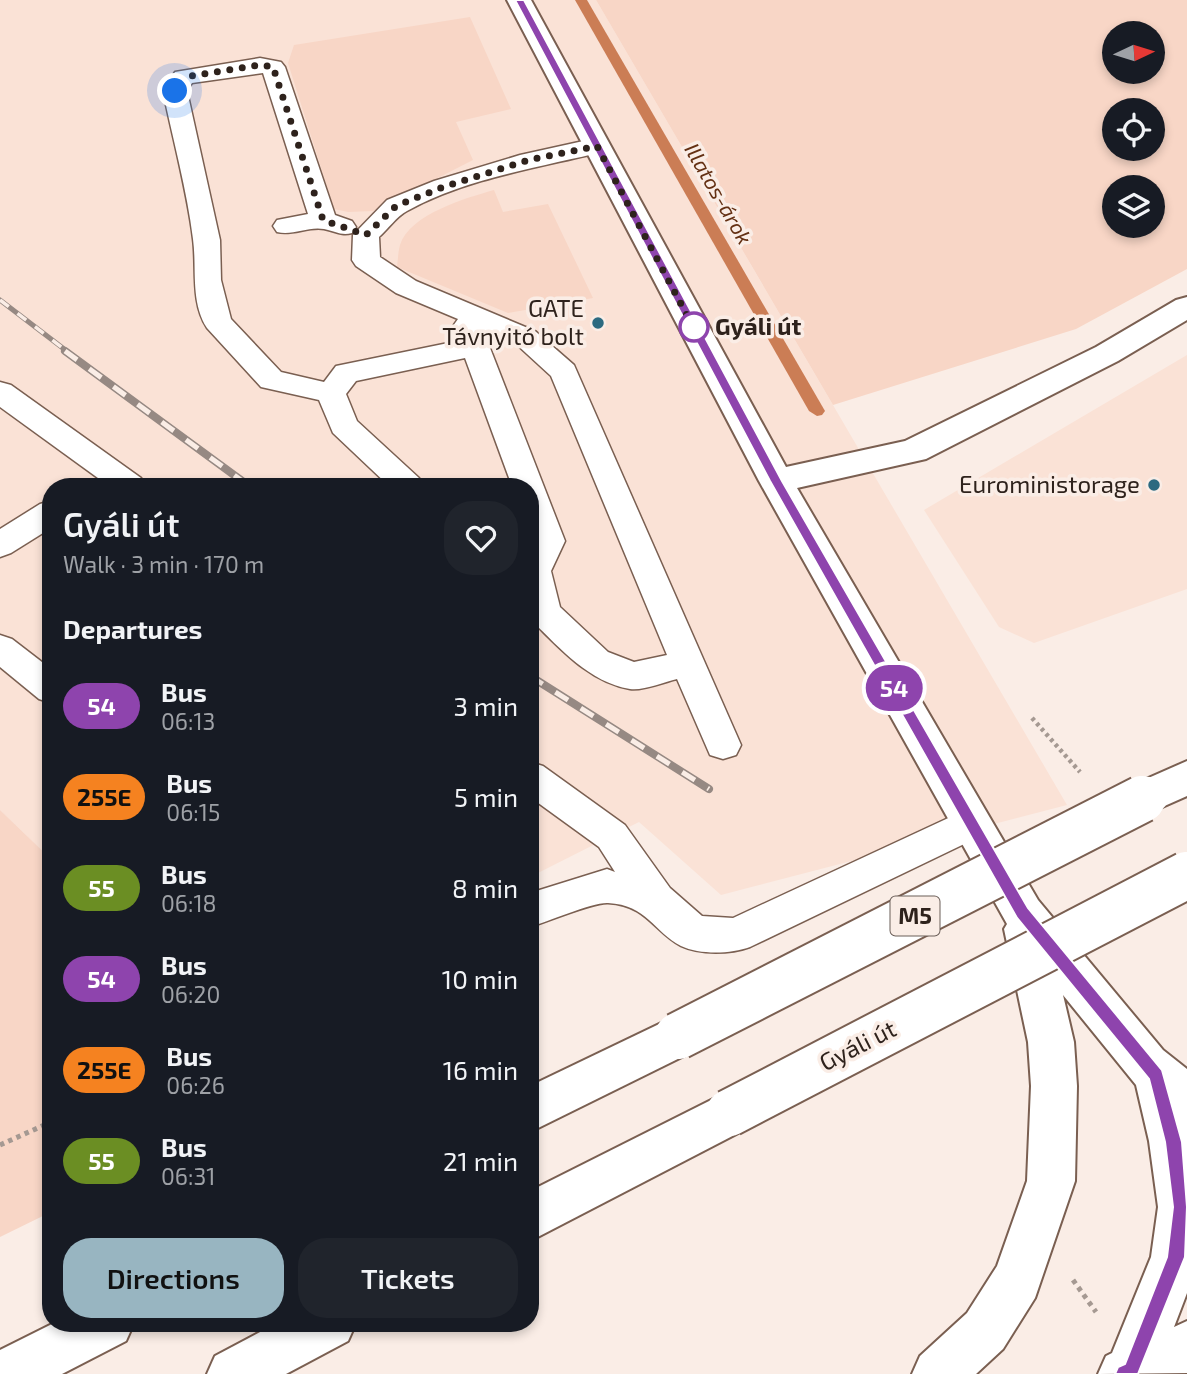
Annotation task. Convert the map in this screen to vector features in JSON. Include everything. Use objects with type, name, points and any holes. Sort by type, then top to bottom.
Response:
[{"type":"street","points":[[519,0],[776,481],[1023,913],[1172,1085],[1173,1142],[1182,1207],[1176,1257],[1128,1372]]},
{"type":"street","points":[[776,481],[914,451],[1107,354],[1187,307]]},
{"type":"street","name":"M5","points":[[539,1106],[1169,786]]},
{"type":"street","name":"Gyáli út","points":[[539,1212],[1187,875]]},
{"type":"street","points":[[938,1374],[985,1331],[1017,1280],[1051,1181],[1054,1086],[1051,1042],[1023,913]]},
{"type":"street","points":[[8,1374],[90,1332]]},
{"type":"street","points":[[233,1374],[313,1332]]},
{"type":"street","points":[[1128,1372],[1187,1347]]},
{"type":"lane","points":[[323,220],[273,67],[260,65],[184,77],[175,91],[207,240],[207,280],[218,322],[271,380],[331,393]]},
{"type":"lane","points":[[597,146],[529,160],[396,206],[366,235],[366,260],[406,287],[525,337],[564,372],[723,745]]},
{"type":"lane","points":[[286,226],[323,220],[366,235]]},
{"type":"lane","points":[[461,310],[525,478]]},
{"type":"lane","points":[[331,393],[346,373],[475,346]]},
{"type":"lane","points":[[0,392],[106,478]]},
{"type":"lane","points":[[331,393],[344,426],[399,478]]},
{"type":"lane","points":[[539,515],[549,541],[539,564]]},
{"type":"lane","points":[[0,545],[42,518]]},
{"type":"lane","points":[[539,608],[596,661],[632,676],[689,663]]},
{"type":"lane","points":[[0,648],[42,682]]},
{"type":"lane","points":[[539,783],[612,836],[656,900],[693,933],[736,934],[972,824]]},
{"type":"lane","points":[[539,908],[607,886],[656,900]]},
{"type":"path","points":[[1031,718],[1081,774]]},
{"type":"path","points":[[0,1145],[42,1126]]},
{"type":"path","points":[[1035,1233],[1086,1295],[1128,1372]]},
{"type":"shaded area","points":[[0,0],[596,0],[1067,805],[721,895],[639,822],[539,872],[539,478],[42,478],[42,850],[0,810]]},
{"type":"shaded area","points":[[596,0],[1187,0],[1187,269],[1076,329],[833,405]]},
{"type":"shaded area","points":[[470,17],[511,109],[456,122],[473,160],[373,211],[348,212],[334,209],[288,63],[294,45]]},
{"type":"shaded area","points":[[494,190],[503,212],[548,204],[593,298],[508,313],[397,267],[400,245],[415,224],[440,209]]},
{"type":"shaded area","points":[[1187,355],[1187,589],[1034,643],[999,627],[924,510]]},
{"type":"shaded area","points":[[0,810],[42,850],[42,1216],[0,1237]]},
{"type":"waterway","name":"Illatos-árok","points":[[581,0],[817,411]]},
{"type":"railway","points":[[0,300],[68,352]]},
{"type":"railway","points":[[65,351],[238,478]]},
{"type":"railway","points":[[539,682],[709,789]]},
{"type":"bus line","name":"54","points":[[519,0],[776,481],[1023,913],[1156,1075],[1173,1142],[1182,1207],[1176,1257],[1131,1371],[1124,1374]]},
{"type":"place","name":"GATE Távnyitó bolt","points":[[598,323]]},
{"type":"place","name":"Gyáli út","points":[[694,327]]},
{"type":"place","name":"Euroministorage","points":[[1154,485]]},
{"type":"route","points":[[175,91],[184,77],[260,65],[273,67],[323,220],[366,235],[396,206],[443,187],[529,160],[597,146],[699,338],[694,327]]}]
